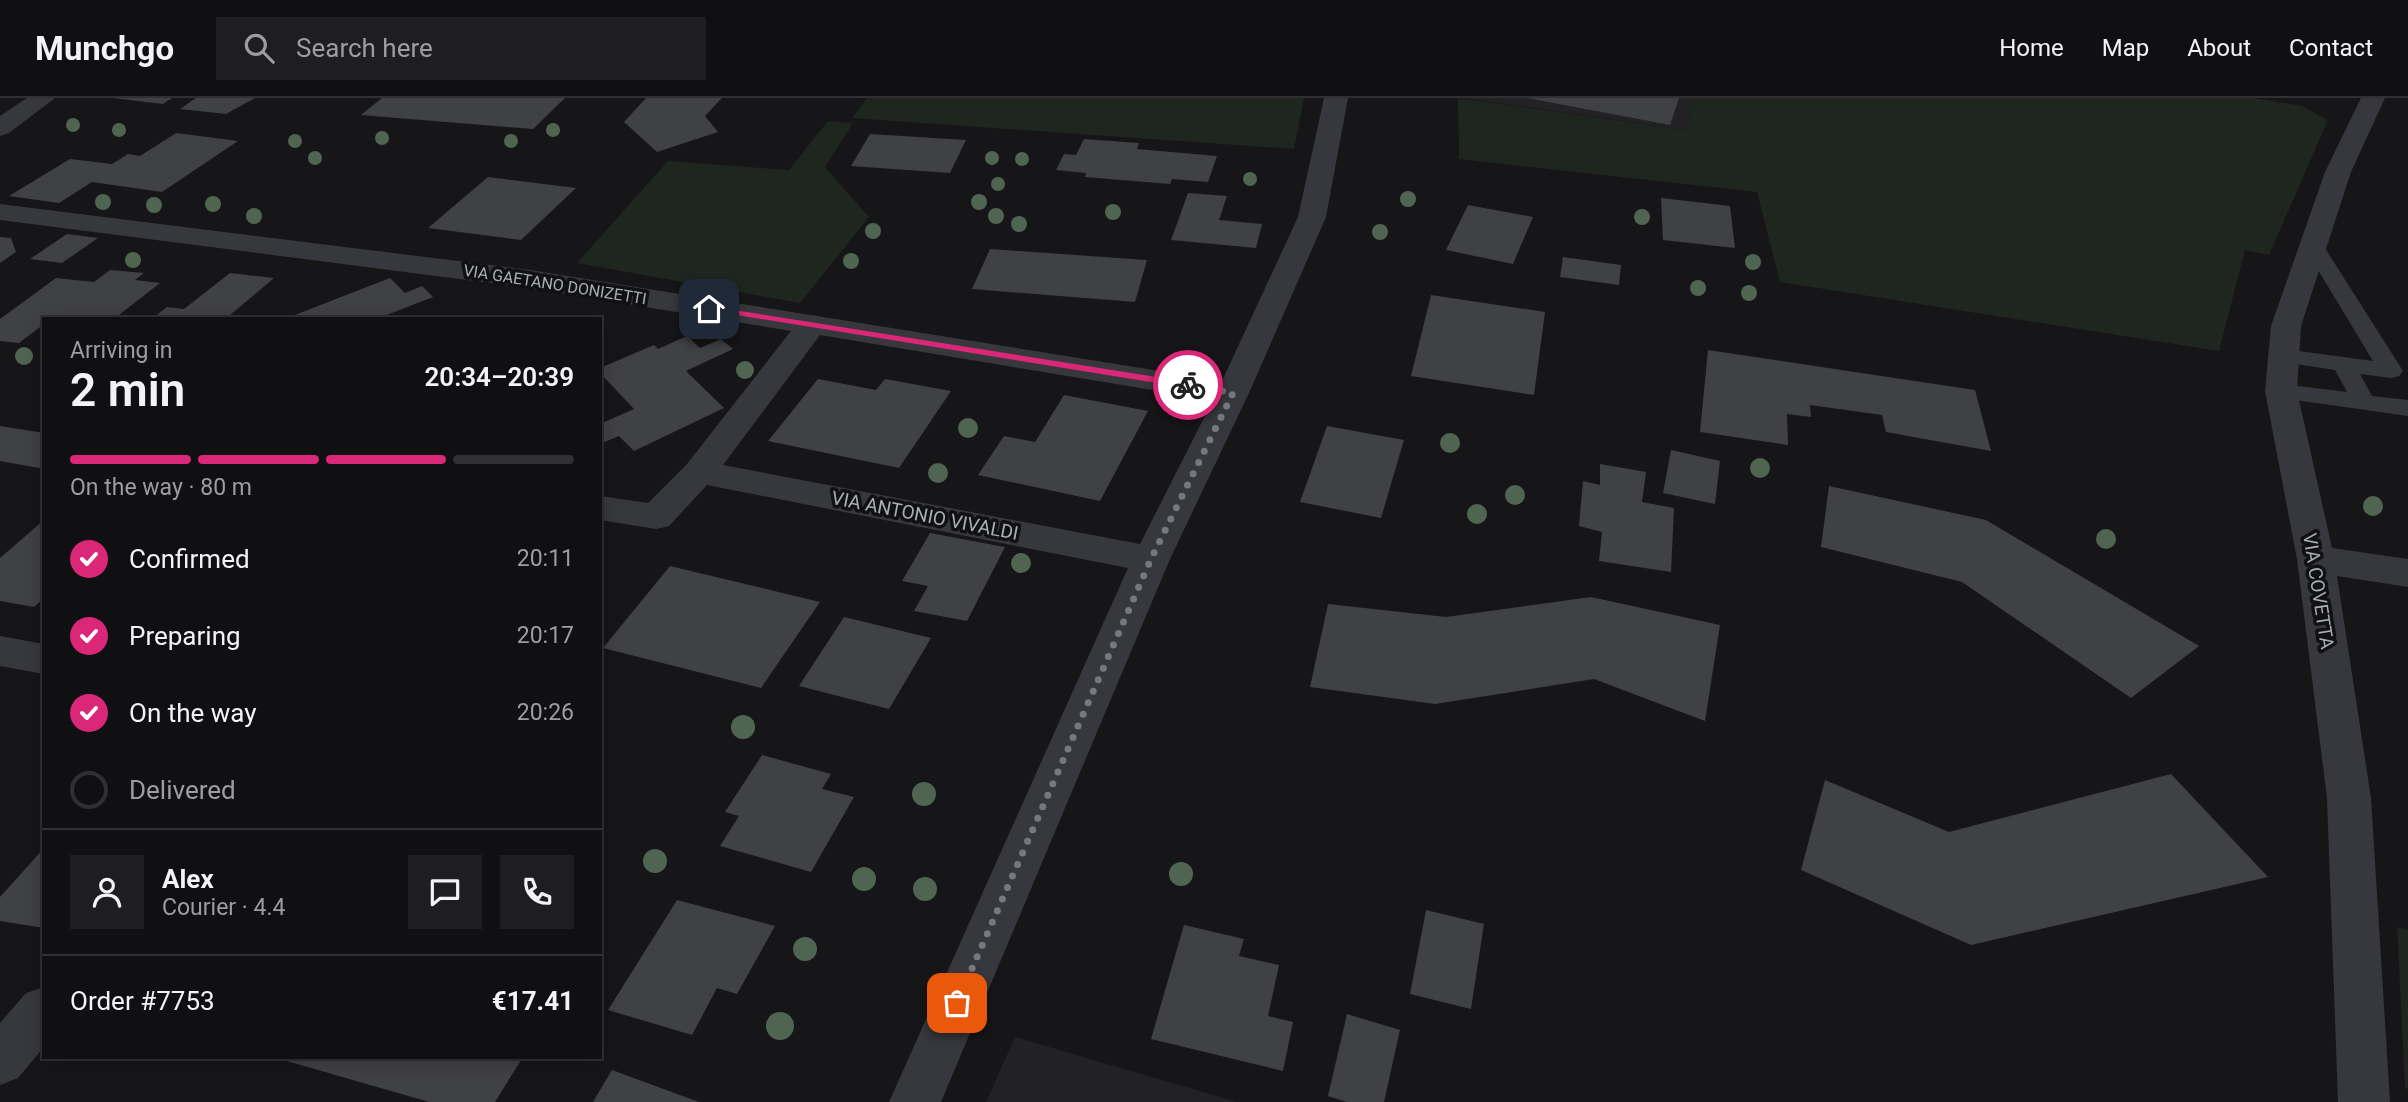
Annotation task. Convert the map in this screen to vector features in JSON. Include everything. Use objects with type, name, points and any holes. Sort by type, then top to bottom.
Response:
[{"type":"street","points":[[0,128],[43,98]]},
{"type":"street","points":[[915,1102],[1151,559],[1233,393],[1312,217],[1336,98]]},
{"type":"street","name":"VIA COVETTA","points":[[2364,1102],[2349,798],[2316,559],[2282,374],[2286,326],[2338,172],[2373,98]]},
{"type":"street","name":"VIA GAETANO DONIZETTI","points":[[0,212],[530,279],[1233,393]]},
{"type":"street","points":[[602,508],[656,517],[699,472],[811,326]]},
{"type":"street","name":"VIA ANTONIO VIVALDI","points":[[699,472],[1151,559]]},
{"type":"street","points":[[2316,559],[2408,573]]},
{"type":"street","points":[[0,651],[42,659]]},
{"type":"street","points":[[0,1060],[42,1012]]},
{"type":"lane","points":[[2282,374],[2343,364],[2391,371],[2313,245]]},
{"type":"lane","points":[[2343,364],[2364,402]]},
{"type":"lane","points":[[2282,374],[2364,402],[2408,408]]},
{"type":"shaded area","points":[[867,98],[1304,98],[1294,149],[852,118]]},
{"type":"shaded area","points":[[1458,98],[1686,130],[1694,98],[2254,98],[2302,106],[2328,120],[2269,255],[2245,250],[2219,351],[1780,282],[1757,192],[1459,159]]},
{"type":"shaded area","points":[[1462,98],[1694,98],[1686,130]]},
{"type":"shaded area","points":[[828,121],[853,123],[825,167],[869,217],[800,303],[577,263],[668,161],[789,170]]},
{"type":"shaded area","points":[[2397,927],[2408,930],[2408,1090],[2405,1087]]},
{"type":"shaded area","points":[[1015,1037],[1237,1102],[986,1102]]},
{"type":"building","points":[[113,98],[172,98],[163,104]]},
{"type":"building","points":[[196,98],[255,98],[226,114],[180,109]]},
{"type":"building","points":[[382,98],[565,98],[533,129],[361,115]]},
{"type":"building","points":[[646,98],[722,98],[705,116],[718,132],[657,152],[624,122]]},
{"type":"building","points":[[1527,98],[1679,98],[1670,125]]},
{"type":"building","points":[[176,133],[238,141],[162,192],[92,182],[59,203],[9,196],[70,159],[112,164],[128,154],[140,156]]},
{"type":"building","points":[[870,134],[966,140],[950,173],[851,166]]},
{"type":"building","points":[[1084,139],[1139,143],[1137,149],[1217,156],[1208,182],[1172,179],[1170,184],[1085,177],[1086,173],[1056,170],[1064,154],[1076,155]]},
{"type":"building","points":[[488,177],[576,188],[521,240],[428,228]]},
{"type":"building","points":[[1188,193],[1227,196],[1219,220],[1262,224],[1256,248],[1171,240]]},
{"type":"building","points":[[1661,198],[1730,206],[1735,248],[1663,240]]},
{"type":"building","points":[[1468,205],[1533,217],[1513,264],[1446,250]]},
{"type":"building","points":[[67,234],[98,238],[62,263],[30,259]]},
{"type":"building","points":[[0,237],[11,238],[16,252],[0,263]]},
{"type":"building","points":[[990,249],[1147,260],[1135,302],[972,289]]},
{"type":"building","points":[[1563,257],[1621,265],[1619,285],[1560,277]]},
{"type":"building","points":[[110,270],[144,273],[135,280],[160,283],[116,317],[42,317],[42,326],[19,343],[0,341],[0,319],[56,278],[94,282]]},
{"type":"building","points":[[230,273],[274,278],[229,316],[233,317],[154,317],[167,307],[184,309]]},
{"type":"building","points":[[390,278],[405,293],[422,286],[433,297],[382,317],[290,317]]},
{"type":"building","points":[[1431,295],[1545,312],[1534,395],[1411,376]]},
{"type":"building","points":[[687,336],[700,348],[721,339],[733,349],[686,371],[724,408],[634,451],[619,436],[602,443],[602,423],[634,409],[602,375],[602,367],[654,345],[658,349]]},
{"type":"building","points":[[1708,350],[1975,390],[1991,451],[1886,432],[1882,415],[1810,405],[1811,417],[1787,414],[1788,445],[1700,432]]},
{"type":"building","points":[[818,379],[876,390],[885,379],[951,391],[899,468],[768,441]]},
{"type":"building","points":[[1064,395],[1148,411],[1100,501],[978,475],[1004,436],[1035,442]]},
{"type":"building","points":[[0,426],[42,433],[42,466],[39,468],[0,461]]},
{"type":"building","points":[[1327,426],[1404,440],[1381,518],[1300,502]]},
{"type":"building","points":[[1671,450],[1720,461],[1715,504],[1663,493]]},
{"type":"building","points":[[1600,464],[1646,472],[1642,502],[1674,508],[1671,572],[1599,561],[1602,532],[1579,526],[1583,481],[1600,485]]},
{"type":"building","points":[[1829,486],[1986,520],[2199,646],[2131,698],[1962,582],[1821,547]]},
{"type":"building","points":[[42,522],[42,600],[34,607],[0,601],[0,558]]},
{"type":"building","points":[[930,533],[1005,547],[967,621],[914,611],[928,586],[902,581]]},
{"type":"building","points":[[670,566],[820,602],[761,688],[603,648]]},
{"type":"building","points":[[1591,597],[1720,625],[1705,721],[1594,679],[1435,704],[1310,687],[1328,604],[1446,617]]},
{"type":"building","points":[[844,617],[931,638],[889,709],[799,686]]},
{"type":"building","points":[[762,755],[831,774],[822,789],[854,797],[811,872],[720,846],[739,816],[725,812]]},
{"type":"building","points":[[2171,774],[2268,877],[1971,945],[1801,870],[1825,780],[1949,832]]},
{"type":"building","points":[[42,850],[42,928],[0,921],[0,897]]},
{"type":"building","points":[[677,900],[775,926],[737,994],[717,988],[692,1035],[608,1010]]},
{"type":"building","points":[[1426,910],[1484,924],[1471,1009],[1410,994]]},
{"type":"building","points":[[1184,925],[1244,939],[1239,956],[1279,965],[1268,1016],[1293,1022],[1283,1071],[1151,1039]]},
{"type":"building","points":[[1347,1014],[1400,1030],[1384,1102],[1347,1102],[1328,1096]]},
{"type":"building","points":[[280,1059],[522,1059],[495,1102],[429,1102]]},
{"type":"building","points":[[612,1070],[699,1102],[593,1102]]},
{"type":"way so far","points":[[957,1003],[1151,559],[1233,393],[1188,385]]},
{"type":"route","points":[[709,309],[1188,385]]}]
